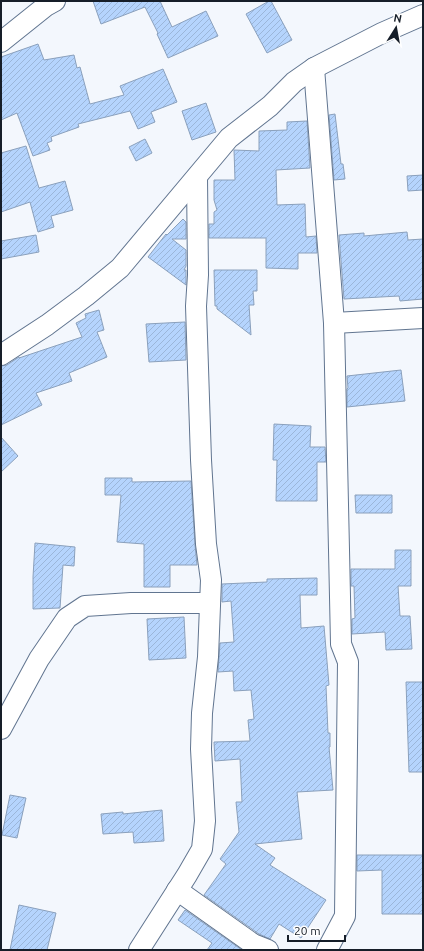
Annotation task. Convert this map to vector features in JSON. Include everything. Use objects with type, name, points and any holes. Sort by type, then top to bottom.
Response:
[{"type":"street","points":[[1,42],[46,6],[55,1]]},
{"type":"street","points":[[1,355],[58,317],[120,268],[230,138],[270,106],[294,82],[314,68],[423,14]]},
{"type":"street","points":[[314,68],[334,323],[341,644],[348,662],[345,916],[327,950]]},
{"type":"street","points":[[139,950],[187,875],[202,848],[204,821],[201,749],[202,712],[208,657],[211,580],[206,544],[201,460],[196,306],[198,275],[197,177]]},
{"type":"street","points":[[334,323],[423,318]]},
{"type":"street","points":[[1,730],[39,659],[67,618],[85,606],[131,603],[210,603]]},
{"type":"street","points":[[177,890],[254,944],[268,950]]},
{"type":"building","points":[[93,1],[160,1],[172,27],[206,11],[218,36],[168,58],[145,7],[101,24]]},
{"type":"building","points":[[271,1],[292,40],[267,53],[246,14]]},
{"type":"building","points":[[38,44],[44,60],[74,55],[77,68],[80,67],[90,104],[124,95],[120,86],[163,69],[177,102],[151,112],[155,122],[138,129],[130,111],[78,124],[79,127],[51,137],[52,141],[47,143],[50,150],[33,156],[17,113],[1,120],[1,57]]},
{"type":"building","points":[[206,103],[216,132],[192,140],[182,111]]},
{"type":"building","points":[[335,114],[341,164],[343,164],[345,179],[334,180],[329,115]]},
{"type":"building","points":[[307,121],[310,168],[276,170],[277,205],[305,204],[306,237],[316,236],[317,253],[298,253],[298,269],[266,268],[266,238],[209,238],[209,224],[214,224],[214,212],[217,210],[214,200],[214,180],[235,180],[234,150],[259,151],[259,131],[287,130],[287,122]]},
{"type":"building","points":[[145,139],[152,153],[136,161],[129,147]]},
{"type":"building","points":[[26,146],[39,188],[65,181],[73,210],[51,216],[54,227],[38,232],[30,202],[1,212],[1,153]]},
{"type":"building","points":[[423,175],[423,190],[408,191],[407,176]]},
{"type":"building","points":[[183,219],[186,222],[186,239],[172,239],[186,250],[186,266],[184,270],[186,270],[186,285],[148,257],[166,234],[167,235]]},
{"type":"building","points":[[407,232],[408,240],[423,239],[423,299],[400,301],[399,296],[344,299],[339,235],[364,233],[364,236]]},
{"type":"building","points":[[36,235],[39,252],[1,259],[1,241]]},
{"type":"building","points":[[214,270],[257,270],[257,291],[253,291],[254,305],[249,305],[251,335],[217,309],[217,306],[215,306]]},
{"type":"building","points":[[99,310],[104,330],[97,332],[107,357],[69,373],[72,381],[36,393],[42,405],[1,425],[1,366],[7,365],[19,357],[82,337],[76,323],[86,318],[85,314]]},
{"type":"building","points":[[185,322],[186,360],[149,362],[146,324]]},
{"type":"building","points":[[401,370],[405,401],[347,407],[347,376]]},
{"type":"building","points":[[274,424],[311,426],[310,447],[325,447],[326,462],[317,462],[317,501],[276,501],[277,460],[273,460]]},
{"type":"building","points":[[1,437],[18,456],[1,472]]},
{"type":"building","points":[[105,478],[132,478],[132,482],[191,481],[197,565],[170,565],[170,587],[144,587],[144,544],[117,542],[121,495],[105,495]]},
{"type":"building","points":[[355,495],[392,495],[392,513],[356,513]]},
{"type":"building","points":[[35,543],[75,547],[74,566],[63,565],[60,608],[33,609]]},
{"type":"building","points":[[395,550],[411,550],[411,586],[398,586],[400,616],[410,616],[412,649],[386,650],[385,632],[352,634],[352,619],[355,618],[354,586],[351,586],[351,569],[395,569]]},
{"type":"building","points":[[317,578],[317,595],[300,595],[301,628],[324,626],[329,685],[326,686],[328,733],[330,733],[329,747],[333,790],[297,792],[302,839],[255,844],[275,858],[270,865],[326,900],[301,938],[279,924],[270,939],[259,934],[204,895],[226,864],[220,859],[239,832],[236,802],[242,802],[240,759],[215,761],[214,742],[250,741],[248,720],[254,719],[251,690],[234,691],[233,671],[218,672],[220,643],[234,642],[231,601],[222,602],[222,584],[267,582],[267,579]]},
{"type":"building","points":[[184,617],[186,658],[149,660],[147,619]]},
{"type":"building","points":[[406,682],[423,682],[423,772],[409,772]]},
{"type":"building","points":[[10,795],[26,798],[17,838],[2,835]]},
{"type":"building","points":[[162,810],[164,841],[134,843],[133,832],[103,834],[101,814],[123,812],[123,814]]},
{"type":"building","points":[[357,855],[423,855],[423,914],[382,914],[382,870],[357,871]]},
{"type":"building","points":[[19,905],[56,913],[47,950],[10,950]]},
{"type":"building","points":[[185,910],[242,950],[207,950],[212,943],[178,920]]}]
